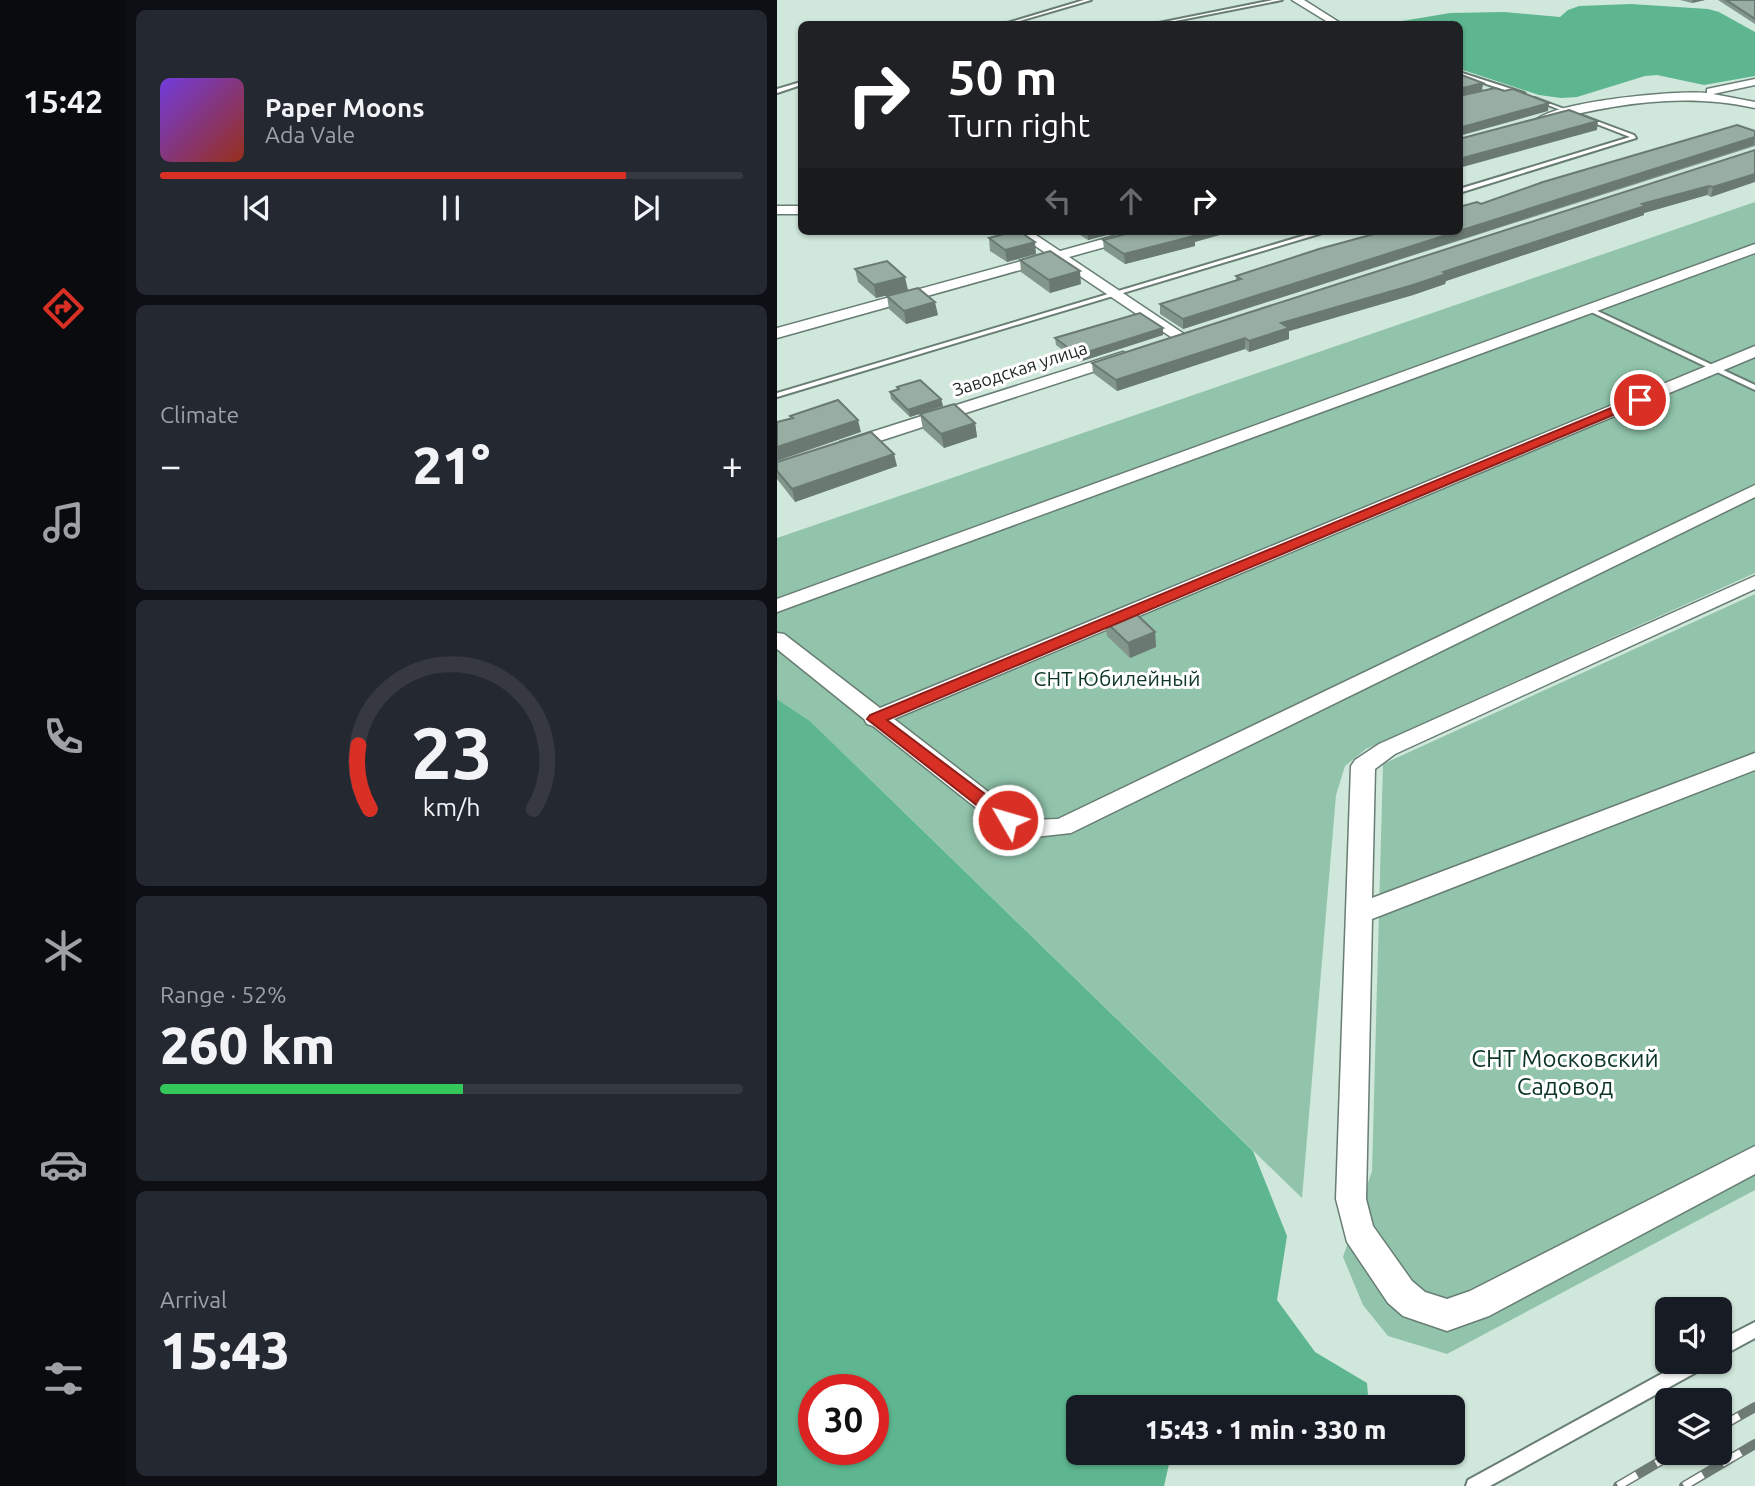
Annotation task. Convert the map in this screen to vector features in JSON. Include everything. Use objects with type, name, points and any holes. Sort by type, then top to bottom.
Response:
[{"type":"street","points":[[1297,0],[1332,21]]},
{"type":"street","points":[[1535,122],[1605,103],[1715,90],[1755,82]]},
{"type":"street","points":[[1677,94],[1714,96],[1755,105]]},
{"type":"street","points":[[777,210],[798,209]]},
{"type":"street","points":[[1027,235],[1117,294]]},
{"type":"street","points":[[777,334],[1133,235]]},
{"type":"street","points":[[777,606],[1755,248]]},
{"type":"street","name":"Заводская улица","points":[[829,451],[1189,335],[1117,294]]},
{"type":"street","points":[[875,719],[1755,351]]},
{"type":"street","points":[[777,639],[875,719],[1008,820],[1026,829],[1062,827],[1755,490]]},
{"type":"street","points":[[1755,582],[1369,759],[1363,766],[1350,1199],[1358,1232],[1400,1292],[1415,1305],[1447,1315],[1477,1305],[1755,1159]]},
{"type":"street","points":[[1359,913],[1755,761]]},
{"type":"lane","points":[[1016,21],[1089,0]]},
{"type":"lane","points":[[1172,21],[1280,0]]},
{"type":"lane","points":[[1463,73],[1572,111],[1633,138],[1463,190]]},
{"type":"lane","points":[[777,92],[798,87]]},
{"type":"lane","points":[[1496,93],[1508,89]]},
{"type":"lane","points":[[777,395],[1313,235]]},
{"type":"lane","points":[[1589,309],[1755,388]]},
{"type":"lane","points":[[1732,1342],[1755,1330]]},
{"type":"lane","points":[[1474,1486],[1676,1374]]},
{"type":"green space","points":[[1631,4],[1719,12],[1755,32],[1755,76],[1704,85],[1657,75],[1645,76],[1577,97],[1539,95],[1463,70],[1463,21],[1402,21],[1450,13],[1504,12],[1560,17],[1579,6]]},
{"type":"green space","name":"СНТ Юбилейный","points":[[1755,202],[1755,573],[1366,749],[1345,766],[1336,795],[1302,1198],[810,721],[777,699],[777,538]]},
{"type":"green space","name":"СНТ Московский Садовод","points":[[1755,594],[1755,1190],[1447,1354],[1388,1336],[1363,1305],[1343,1257],[1372,1171],[1383,764]]},
{"type":"green space","points":[[777,699],[810,721],[1253,1151],[1287,1236],[1277,1300],[1315,1352],[1367,1383],[1368,1395],[1066,1395],[1066,1465],[1169,1465],[1164,1486],[777,1486]]},
{"type":"building","points":[[1726,0],[1755,0],[1755,19]]},
{"type":"building","points":[[1463,76],[1483,83],[1463,88]]},
{"type":"building","points":[[1495,88],[1504,91],[1513,89],[1549,103],[1463,127],[1463,95]]},
{"type":"building","points":[[1569,110],[1598,121],[1463,158],[1463,138]]},
{"type":"building","points":[[1737,125],[1755,131],[1755,137],[1463,230],[1463,206],[1477,202],[1481,204],[1543,182]]},
{"type":"building","points":[[1755,150],[1755,174],[1642,204],[1645,206],[1443,272],[1446,274],[1413,285],[1281,323],[1289,328],[1249,341],[1245,338],[1116,380],[1092,363]]},
{"type":"building","points":[[1025,235],[1035,242],[1005,250],[989,238]]},
{"type":"building","points":[[1122,235],[1194,236],[1124,254],[1103,240]]},
{"type":"building","points":[[1370,235],[1446,235],[1183,319],[1160,304],[1241,279],[1236,276]]},
{"type":"building","points":[[1050,251],[1080,271],[1049,280],[1020,260]]},
{"type":"building","points":[[887,261],[905,277],[874,285],[855,269]]},
{"type":"building","points":[[918,288],[935,302],[904,311],[887,296]]},
{"type":"building","points":[[1140,313],[1163,328],[1078,355],[1055,338]]},
{"type":"building","points":[[920,380],[941,399],[908,410],[890,392],[899,389],[897,387]]},
{"type":"building","points":[[838,400],[858,420],[777,447],[777,422]]},
{"type":"building","points":[[954,404],[975,423],[941,434],[920,414]]},
{"type":"building","points":[[871,432],[894,454],[792,489],[777,471],[777,462]]},
{"type":"building","points":[[1132,610],[1155,632],[1128,643],[1105,621]]},
{"type":"railway","points":[[1732,1420],[1755,1407]]},
{"type":"railway","points":[[1684,1486],[1755,1444]]},
{"type":"railway","points":[[1618,1486],[1655,1464]]},
{"type":"route","points":[[1008,820],[875,719],[1640,400]]}]
